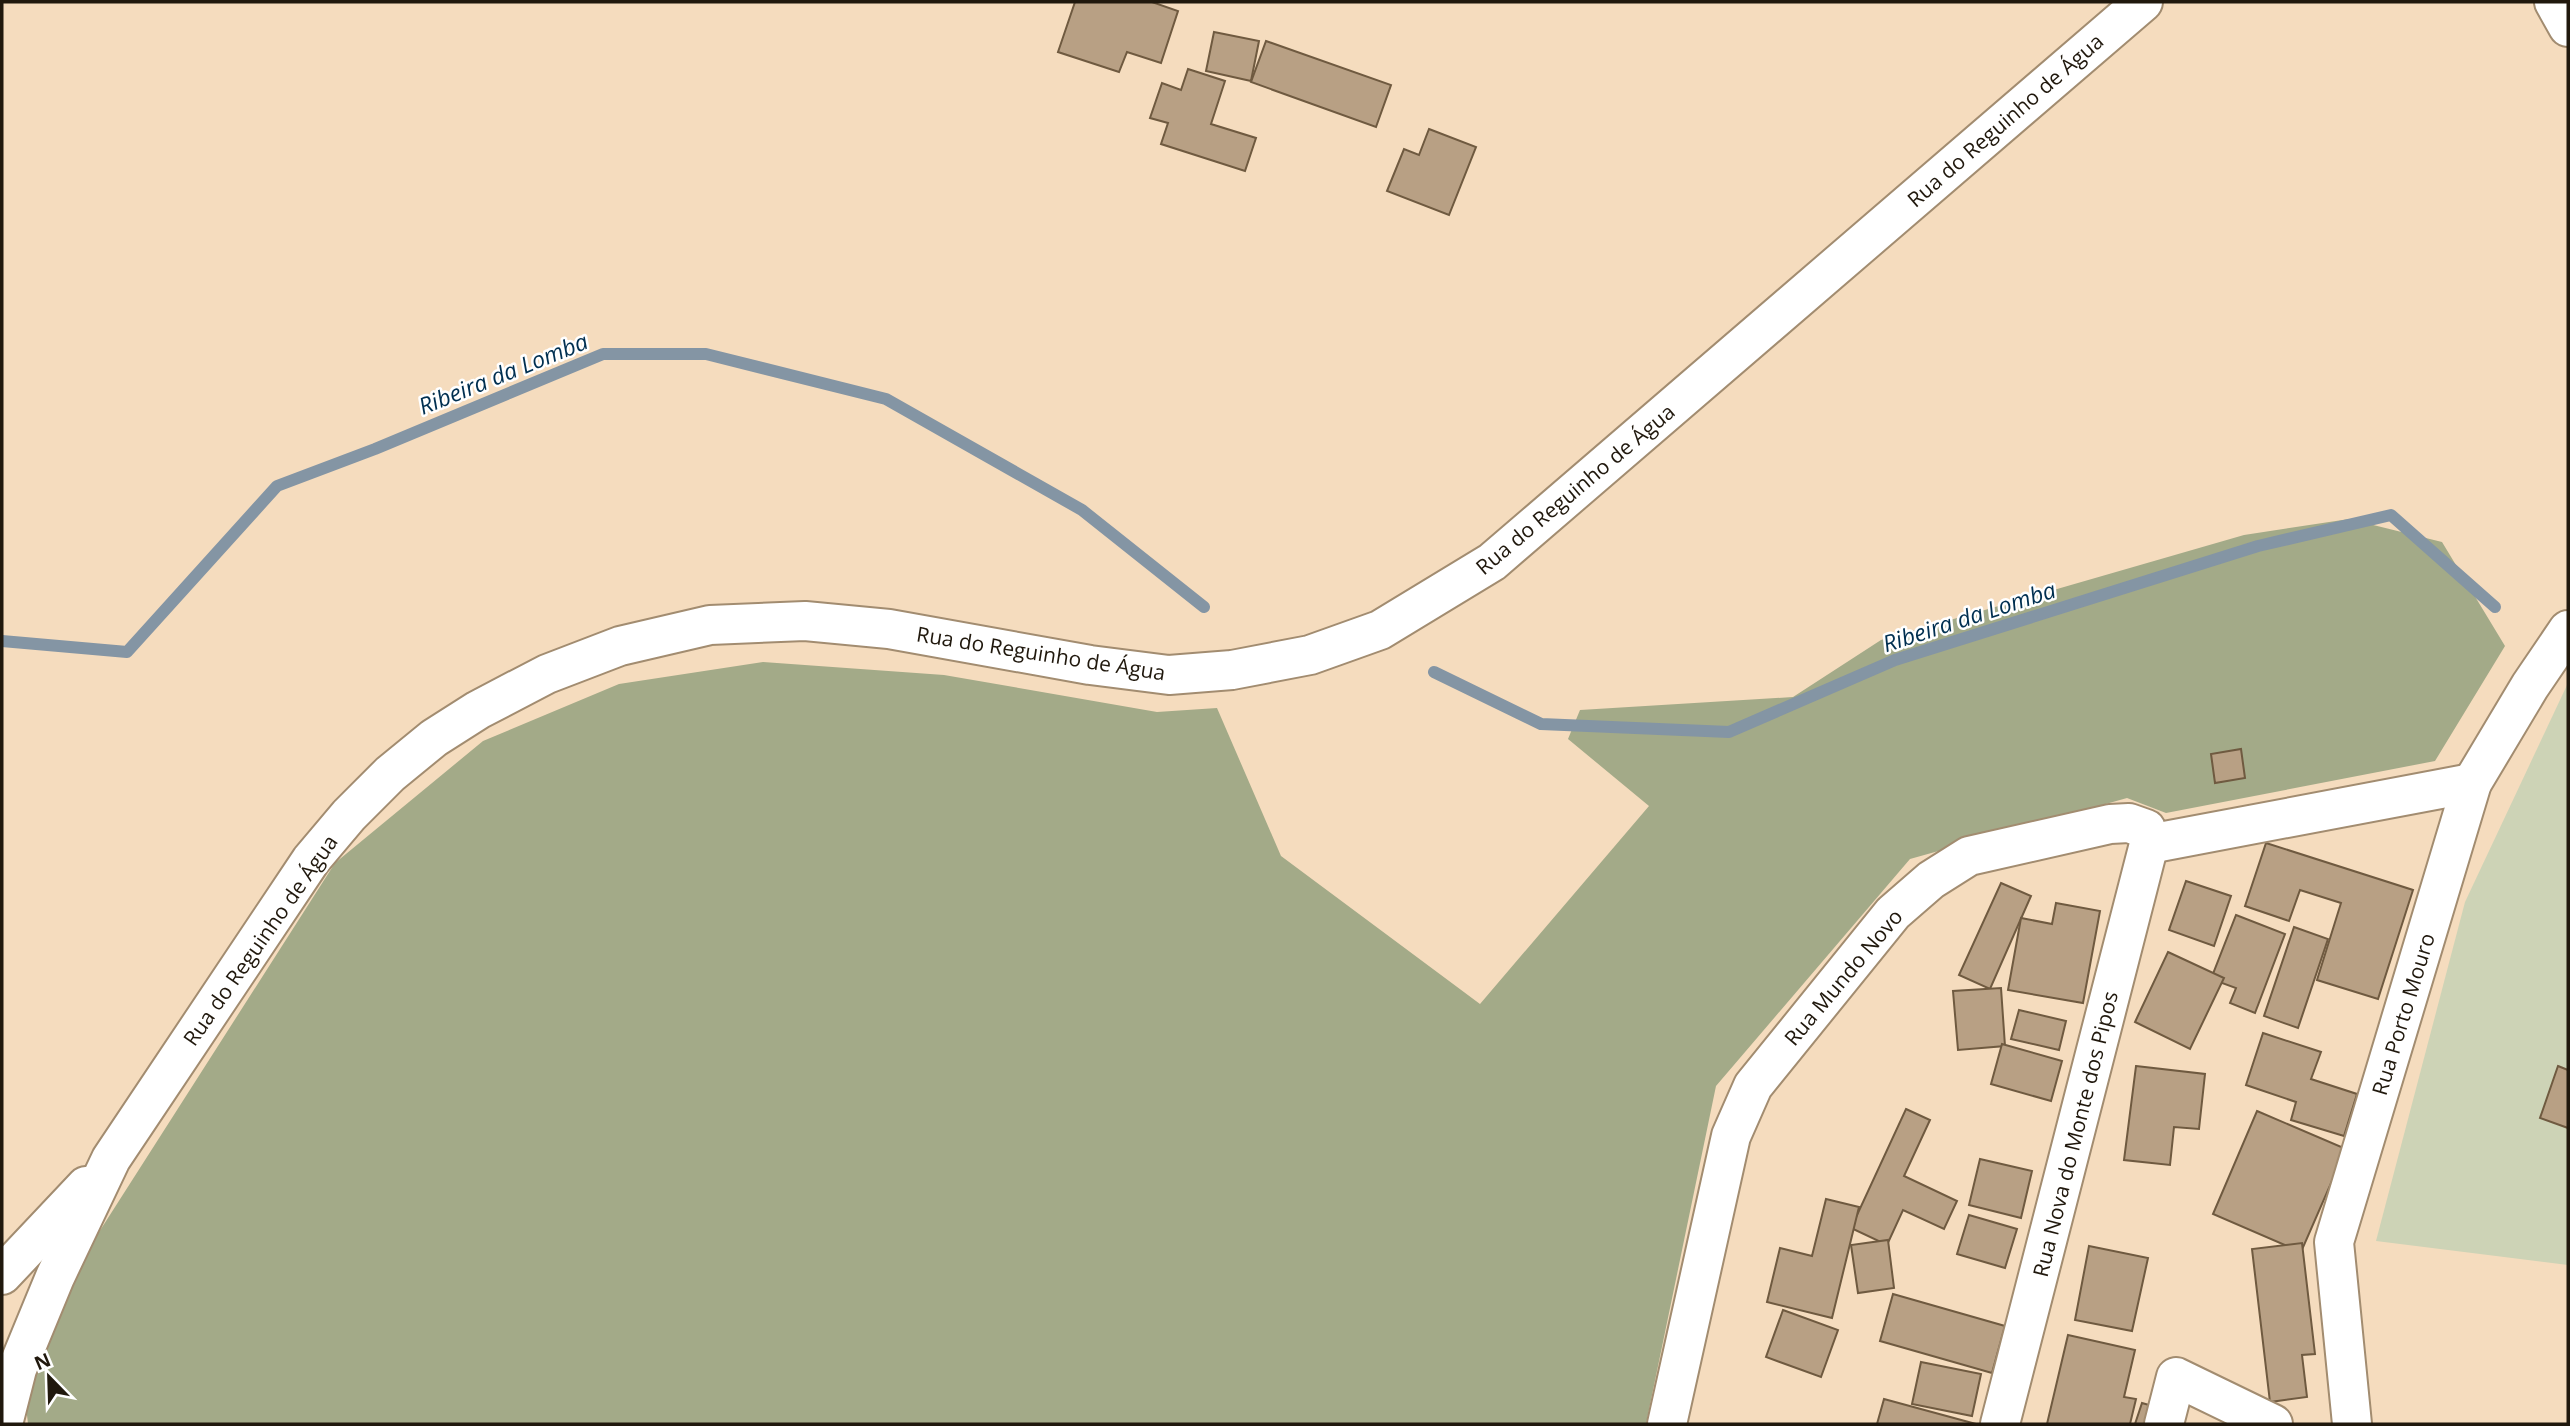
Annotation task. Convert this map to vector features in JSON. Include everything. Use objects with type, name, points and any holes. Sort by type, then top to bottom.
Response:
[{"type":"street","name":"Rua do Reguinho de Água","points":[[3,1424],[17,1369],[55,1277],[111,1159],[310,860],[390,774],[433,738],[478,710],[547,674],[620,646],[710,625],[805,621],[889,629],[1090,665],[1169,675],[1232,670],[1310,655],[1380,630],[1492,562],[2143,2]]},
{"type":"street","points":[[2554,2],[2568,27]]},
{"type":"street","name":"Rua Porto Mouro","points":[[2352,1424],[2334,1242],[2472,783],[2530,686],[2568,630]]},
{"type":"street","points":[[2149,844],[2472,783]]},
{"type":"street","name":"Rua Mundo Novo","points":[[1667,1424],[1731,1136],[1753,1086],[1893,913],[1931,880],[1969,856],[2110,824],[2129,823],[2146,829],[2149,844]]},
{"type":"street","name":"Rua Nova do Monte dos Pipos","points":[[2000,1424],[2149,844]]},
{"type":"street","name":"Rua do Reguinho de Água","points":[[2,1275],[111,1159]]},
{"type":"street","points":[[2164,1424],[2176,1377],[2273,1424]]},
{"type":"green space","points":[[2349,519],[2442,542],[2505,646],[2435,761],[2166,813],[2127,798],[1910,859],[1716,1086],[1646,1424],[28,1424],[24,1389],[76,1268],[335,863],[483,741],[619,684],[763,662],[944,675],[1157,712],[1217,708],[1281,856],[1480,1004],[1649,806],[1568,739],[1580,710],[1793,697],[1881,640],[2244,535]]},
{"type":"green space","points":[[2568,683],[2568,1265],[2376,1241],[2465,902]]},
{"type":"building","points":[[1075,2],[1152,2],[1178,11],[1161,63],[1127,52],[1119,72],[1058,52]]},
{"type":"building","points":[[1214,32],[1259,41],[1251,81],[1206,71]]},
{"type":"building","points":[[1266,41],[1391,85],[1376,127],[1251,82]]},
{"type":"building","points":[[1188,69],[1225,81],[1211,124],[1256,138],[1245,171],[1161,144],[1168,123],[1150,118],[1162,83],[1181,90]]},
{"type":"building","points":[[1429,129],[1476,147],[1449,215],[1387,191],[1404,149],[1419,155]]},
{"type":"building","points":[[2241,749],[2245,778],[2215,783],[2211,754]]},
{"type":"building","points":[[2266,843],[2413,890],[2378,999],[2317,980],[2341,903],[2300,890],[2289,921],[2245,906]]},
{"type":"building","points":[[2186,881],[2231,896],[2214,946],[2169,930]]},
{"type":"building","points":[[2001,883],[2031,896],[1990,989],[1959,975]]},
{"type":"building","points":[[2056,903],[2100,911],[2083,1003],[2008,990],[2021,918],[2052,924]]},
{"type":"building","points":[[2236,915],[2285,934],[2255,1013],[2230,1003],[2236,988],[2211,979]]},
{"type":"building","points":[[2294,927],[2328,939],[2298,1028],[2264,1016]]},
{"type":"building","points":[[2168,952],[2224,978],[2190,1049],[2135,1022]]},
{"type":"building","points":[[2001,988],[2005,1046],[1958,1050],[1953,991]]},
{"type":"building","points":[[2019,1010],[2066,1021],[2059,1050],[2011,1039]]},
{"type":"building","points":[[2263,1033],[2321,1052],[2311,1079],[2357,1094],[2344,1136],[2291,1120],[2296,1102],[2246,1085]]},
{"type":"building","points":[[2002,1044],[2062,1061],[2051,1101],[1991,1084]]},
{"type":"building","points":[[2136,1066],[2205,1074],[2199,1129],[2174,1127],[2170,1165],[2124,1160]]},
{"type":"building","points":[[2558,1066],[2568,1070],[2568,1128],[2540,1118]]},
{"type":"building","points":[[1906,1109],[1930,1120],[1904,1176],[1957,1201],[1944,1229],[1903,1210],[1887,1245],[1851,1228]]},
{"type":"building","points":[[2257,1111],[2346,1149],[2301,1252],[2213,1214]]},
{"type":"building","points":[[1980,1159],[2032,1171],[2021,1218],[1969,1205]]},
{"type":"building","points":[[1826,1199],[1859,1207],[1832,1318],[1767,1302],[1780,1248],[1812,1256]]},
{"type":"building","points":[[1969,1215],[2017,1229],[2005,1268],[1957,1254]]},
{"type":"building","points":[[1888,1240],[1894,1288],[1858,1293],[1851,1245]]},
{"type":"building","points":[[2302,1243],[2315,1354],[2302,1355],[2307,1397],[2270,1402],[2252,1249]]},
{"type":"building","points":[[2089,1246],[2148,1258],[2132,1331],[2075,1320]]},
{"type":"building","points":[[1893,1294],[2005,1326],[1992,1373],[1880,1341]]},
{"type":"building","points":[[1783,1310],[1838,1330],[1821,1377],[1766,1357]]},
{"type":"building","points":[[2068,1335],[2135,1350],[2124,1397],[2136,1399],[2130,1424],[2047,1424]]},
{"type":"building","points":[[1921,1362],[1981,1374],[1972,1416],[1912,1404]]},
{"type":"building","points":[[1884,1399],[1976,1424],[1877,1424]]},
{"type":"building","points":[[2142,1403],[2170,1411],[2165,1424],[2135,1424]]},
{"type":"waterway","name":"Ribeira da Lomba","points":[[2,641],[127,652],[277,486],[375,449],[603,354],[706,354],[886,399],[1082,510],[1204,607]]},
{"type":"waterway","name":"Ribeira da Lomba","points":[[1434,672],[1541,724],[1729,732],[1895,660],[2258,546],[2391,515],[2495,607]]}]
